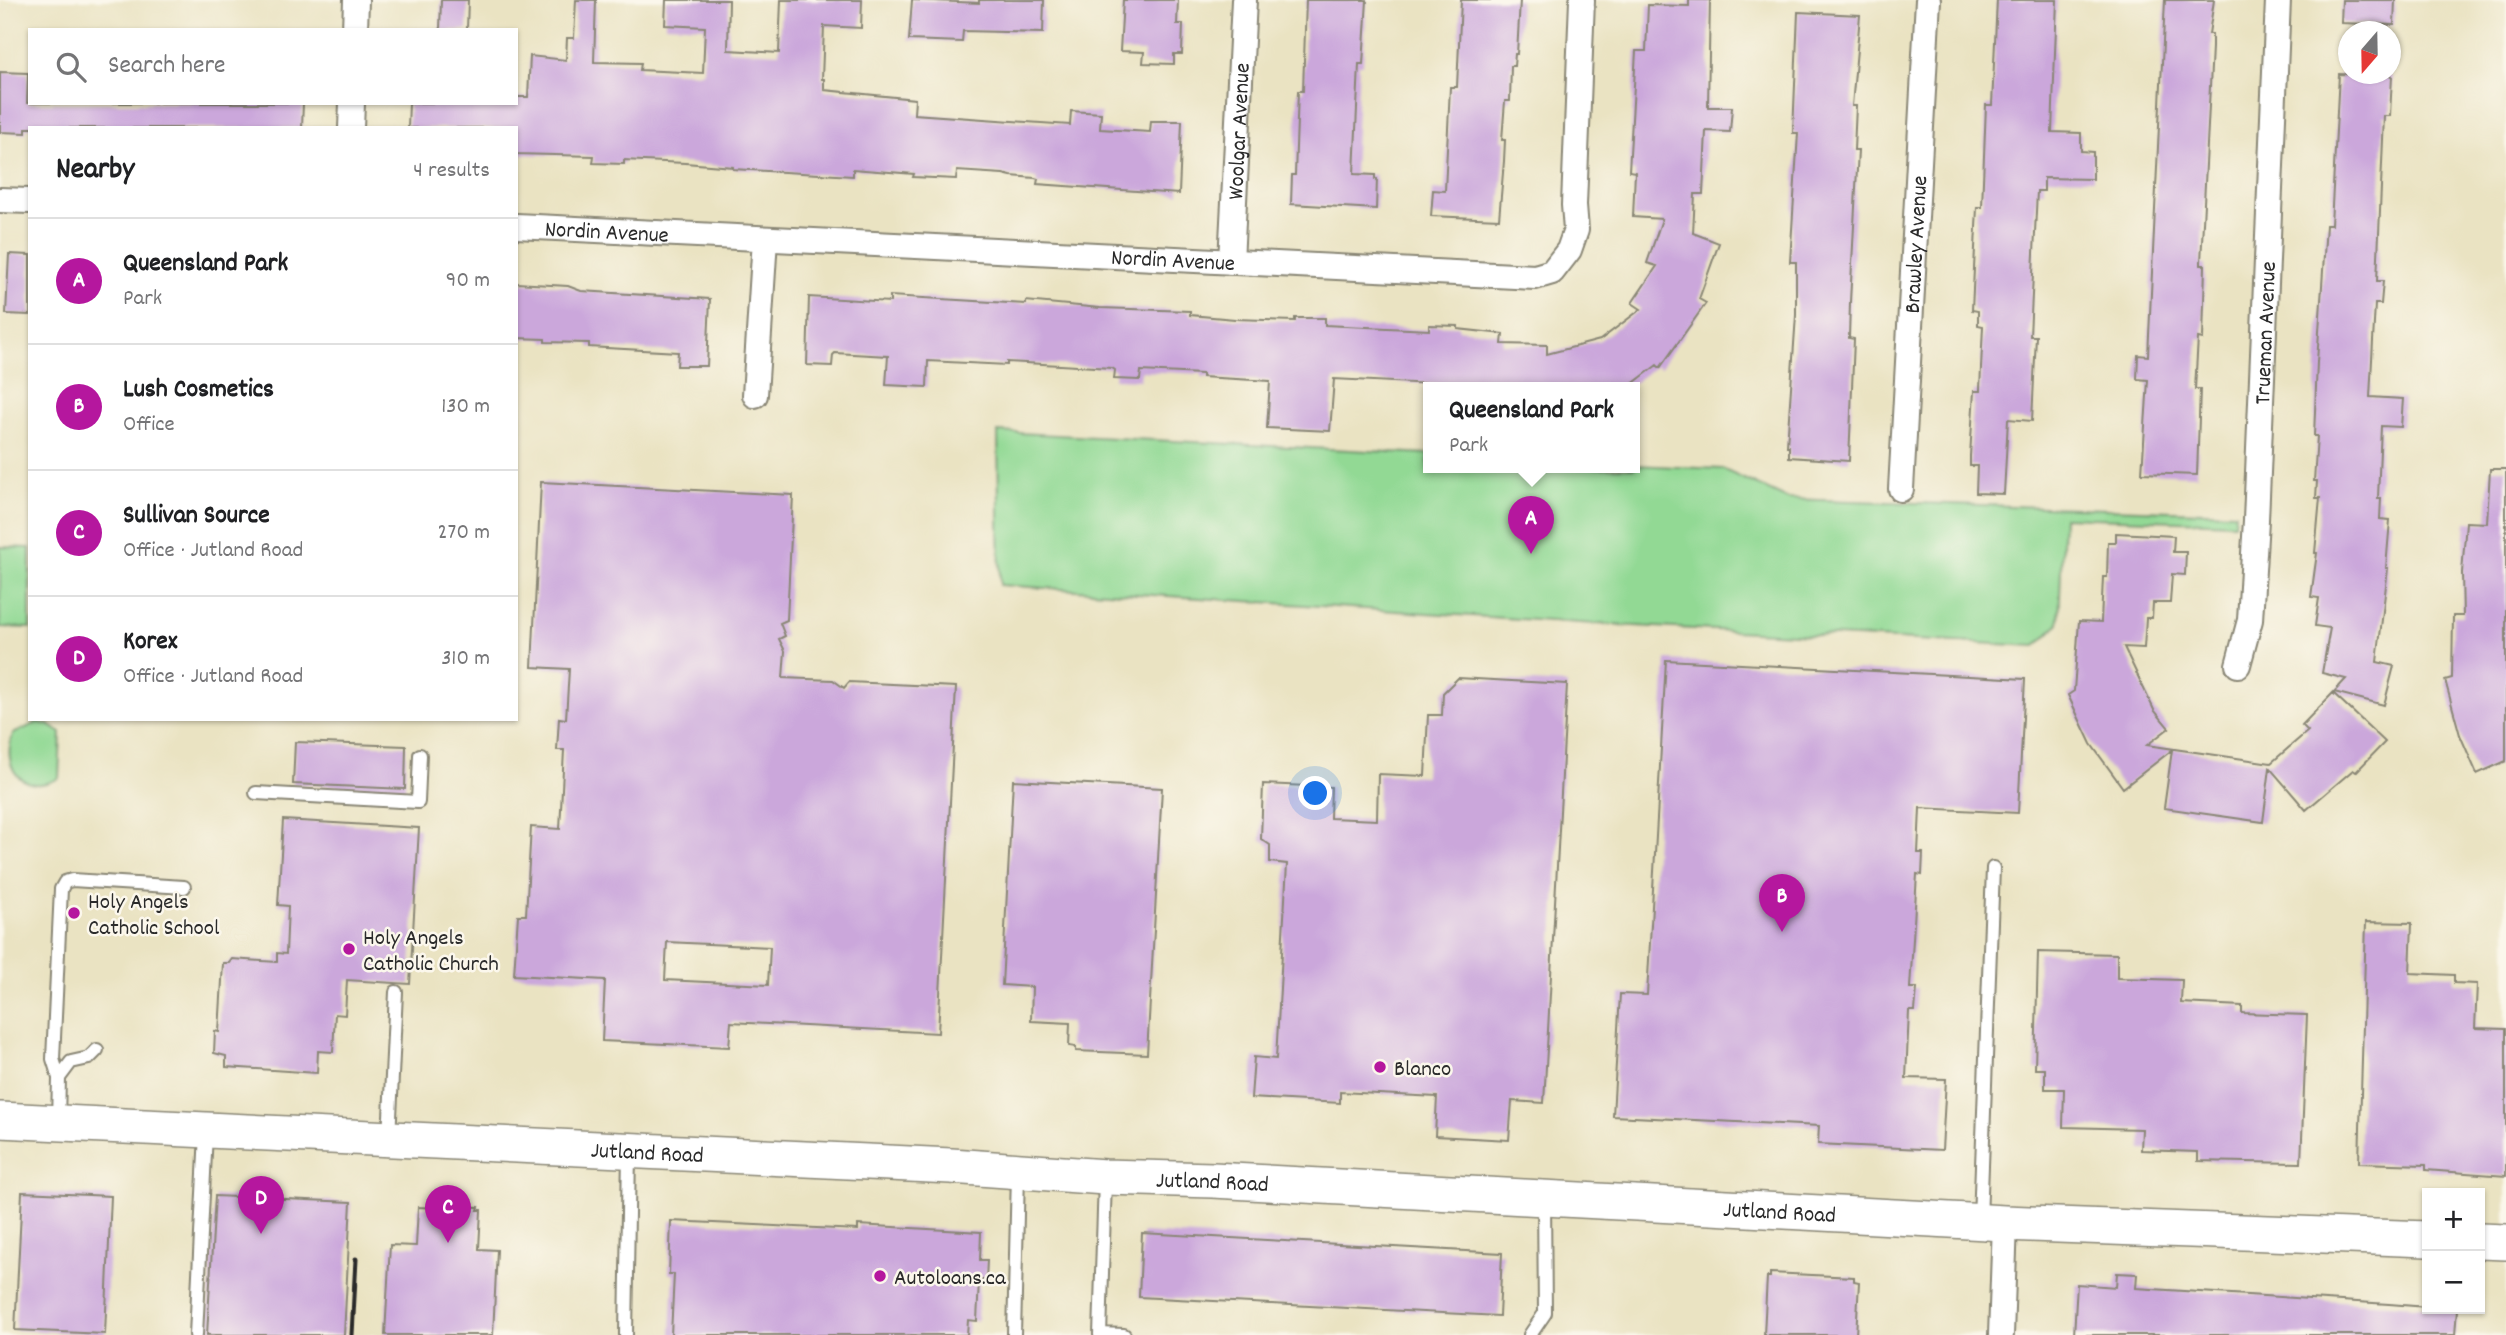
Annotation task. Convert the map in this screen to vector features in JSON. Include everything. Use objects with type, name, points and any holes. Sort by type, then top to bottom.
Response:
[{"type":"street","points":[[355,28],[356,0]]},
{"type":"street","name":"Woolgar Avenue","points":[[1231,262],[1244,0]]},
{"type":"street","name":"Nordin Avenue","points":[[518,226],[1535,277],[1552,272],[1569,250],[1576,230],[1574,205],[1582,0]]},
{"type":"street","name":"Brawley Avenue","points":[[1901,489],[1928,0]]},
{"type":"street","name":"Trueman Avenue","points":[[2238,665],[2249,620],[2255,533],[2278,0]]},
{"type":"street","points":[[351,126],[352,105]]},
{"type":"street","points":[[0,200],[28,201]]},
{"type":"street","points":[[755,395],[765,239]]},
{"type":"street","name":"Jutland Road","points":[[0,1120],[1018,1170],[1105,1177],[1992,1222],[2422,1239]]},
{"type":"street","points":[[1992,1222],[2001,1335]]},
{"type":"street","points":[[2485,1241],[2506,1242]]},
{"type":"lane","points":[[256,793],[418,802],[420,755]]},
{"type":"lane","points":[[1992,1222],[1993,867]]},
{"type":"lane","points":[[57,1122],[60,1078],[53,1059],[61,890],[65,882],[72,880],[184,887]]},
{"type":"lane","points":[[389,1138],[396,992]]},
{"type":"lane","points":[[60,1078],[71,1062],[89,1058],[97,1050]]},
{"type":"lane","points":[[196,1335],[206,1130]]},
{"type":"lane","points":[[626,1335],[629,1151]]},
{"type":"lane","points":[[1013,1335],[1018,1170]]},
{"type":"lane","points":[[1105,1177],[1100,1334],[1124,1335]]},
{"type":"lane","points":[[1530,1335],[1545,1313],[1544,1199]]},
{"type":"green space","points":[[998,432],[1423,454],[1423,473],[1640,473],[1640,465],[1722,469],[1788,499],[2235,513],[2234,523],[2063,517],[2059,623],[2036,646],[1595,624],[1000,585]]},
{"type":"green space","points":[[0,547],[28,548],[28,628],[0,627]]},
{"type":"green space","points":[[38,722],[61,733],[59,778],[36,784],[26,782],[18,776],[10,758],[10,747],[13,734]]},
{"type":"building","points":[[441,0],[468,0],[467,28],[440,28]]},
{"type":"building","points":[[576,0],[596,0],[594,62],[641,63],[640,70],[703,73],[705,27],[665,25],[666,0],[729,0],[728,50],[779,53],[781,0],[862,0],[861,28],[824,26],[824,90],[915,99],[914,114],[1070,125],[1071,111],[1101,113],[1100,129],[1150,132],[1151,121],[1182,121],[1179,194],[1037,184],[1038,179],[1035,178],[957,171],[956,179],[913,177],[914,174],[853,169],[853,176],[733,169],[685,163],[624,160],[624,164],[593,163],[594,156],[518,154],[518,126],[408,126],[409,105],[518,105],[518,97],[528,97],[530,56],[566,60],[567,38],[574,38]]},
{"type":"building","points":[[912,0],[979,3],[979,0],[1044,0],[1043,33],[963,31],[962,42],[909,40]]},
{"type":"building","points":[[1123,0],[1178,0],[1177,24],[1183,24],[1182,54],[1174,54],[1174,64],[1143,63],[1144,52],[1120,51]]},
{"type":"building","points":[[1306,0],[1367,0],[1363,64],[1359,64],[1354,174],[1375,175],[1376,209],[1291,204],[1292,175],[1295,175],[1298,91],[1303,91]]},
{"type":"building","points":[[1461,0],[1520,0],[1517,54],[1514,66],[1511,66],[1510,101],[1505,101],[1499,219],[1431,216],[1433,190],[1445,191],[1450,87],[1457,87]]},
{"type":"building","points":[[1689,0],[1710,0],[1708,107],[1732,107],[1730,132],[1706,131],[1703,194],[1695,194],[1693,233],[1719,243],[1699,299],[1706,303],[1660,368],[1657,365],[1635,382],[1423,384],[1334,379],[1330,431],[1267,428],[1270,381],[1141,371],[1140,380],[1114,379],[1115,370],[1112,368],[928,361],[927,387],[886,385],[888,356],[835,353],[832,366],[807,365],[809,297],[890,302],[890,296],[1026,304],[1026,301],[1100,308],[1190,311],[1190,315],[1235,319],[1295,321],[1295,318],[1325,318],[1325,325],[1429,330],[1429,325],[1458,326],[1458,329],[1503,334],[1502,344],[1547,345],[1547,354],[1600,340],[1641,309],[1632,303],[1657,266],[1647,263],[1662,219],[1633,217],[1635,172],[1629,171],[1636,51],[1646,51],[1648,5],[1689,6]]},
{"type":"building","points":[[1997,0],[2057,0],[2052,132],[2081,133],[2081,151],[2093,152],[2093,179],[2044,178],[2044,191],[2037,191],[2030,336],[2036,336],[2032,421],[2008,419],[2004,494],[1976,493],[1977,466],[1970,466],[1974,391],[1980,391],[1983,326],[1978,325],[1978,311],[1972,310],[1977,207],[1982,207],[1986,105],[1992,105]]},
{"type":"building","points":[[2165,0],[2214,0],[2209,34],[2212,34],[2212,47],[2201,262],[2201,265],[2205,265],[2203,339],[2198,338],[2195,389],[2200,389],[2197,475],[2142,473],[2148,380],[2137,379],[2138,355],[2148,356]]},
{"type":"building","points":[[2342,0],[2395,0],[2394,21],[2341,21]]},
{"type":"building","points":[[1798,12],[1860,15],[1852,106],[1856,106],[1854,150],[1858,150],[1850,302],[1849,338],[1854,339],[1849,461],[1789,457],[1787,446],[1796,315],[1796,262],[1790,262],[1798,133],[1793,133]]},
{"type":"building","points":[[0,72],[28,73],[28,105],[303,105],[302,126],[28,126],[26,133],[0,132]]},
{"type":"building","points":[[2338,84],[2392,84],[2390,116],[2384,116],[2377,281],[2383,281],[2381,304],[2375,304],[2370,397],[2403,399],[2401,427],[2381,426],[2378,498],[2381,498],[2380,519],[2390,520],[2388,568],[2377,662],[2394,666],[2384,705],[2334,692],[2346,679],[2322,673],[2330,628],[2315,626],[2319,598],[2311,597],[2320,498],[2316,498],[2317,481],[2314,481],[2317,362],[2326,225],[2331,225]]},
{"type":"building","points":[[9,254],[28,255],[28,315],[6,314]]},
{"type":"building","points":[[518,283],[568,286],[581,291],[710,299],[707,366],[677,366],[678,352],[589,347],[589,343],[545,342],[545,339],[518,338]]},
{"type":"building","points":[[2490,469],[2506,469],[2506,761],[2477,774],[2460,735],[2445,680],[2452,678],[2453,616],[2463,616],[2462,573],[2466,522],[2487,523]]},
{"type":"building","points":[[541,482],[793,495],[787,620],[780,623],[785,636],[779,639],[785,651],[783,678],[833,680],[844,688],[849,682],[956,687],[938,1033],[731,1022],[729,1047],[602,1041],[605,980],[514,975],[518,915],[526,915],[531,827],[560,829],[564,750],[557,750],[559,718],[566,719],[569,669],[532,667]],"holes":[[[667,942],[770,947],[768,985],[665,980]]]},
{"type":"building","points":[[2116,533],[2174,536],[2173,552],[2186,552],[2185,575],[2172,574],[2170,603],[2153,603],[2152,618],[2146,618],[2144,648],[2124,647],[2154,710],[2169,728],[2147,745],[2271,763],[2308,731],[2302,725],[2333,693],[2385,742],[2356,772],[2353,770],[2306,810],[2270,768],[2263,822],[2164,808],[2172,750],[2123,788],[2091,744],[2068,695],[2074,691],[2079,621],[2101,622],[2108,542],[2116,542]]},
{"type":"building","points":[[1666,660],[2025,679],[2018,813],[1920,808],[1918,853],[1923,853],[1922,875],[1917,874],[1910,988],[1917,988],[1915,1011],[1909,1011],[1906,1078],[1946,1079],[1942,1150],[1818,1144],[1819,1126],[1613,1116],[1620,994],[1647,995]]},
{"type":"building","points":[[1458,678],[1567,684],[1544,1103],[1512,1101],[1509,1140],[1435,1136],[1437,1097],[1340,1092],[1340,1103],[1251,1098],[1254,1057],[1276,1059],[1287,864],[1270,862],[1270,845],[1261,839],[1263,784],[1331,787],[1330,818],[1377,820],[1378,774],[1425,776],[1428,715],[1442,715],[1443,693]]},
{"type":"building","points":[[295,742],[406,746],[405,789],[293,784]]},
{"type":"building","points":[[1013,780],[1162,788],[1147,1054],[1076,1051],[1076,1047],[1069,1046],[1070,1023],[1031,1021],[1032,987],[1002,985]]},
{"type":"building","name":"Holy Angels Catholic Church","points":[[283,820],[419,828],[410,984],[347,980],[345,1015],[335,1014],[333,1052],[318,1051],[317,1073],[226,1067],[226,1056],[214,1053],[215,1031],[219,1032],[223,963],[229,963],[232,959],[277,962],[277,953],[286,954],[288,906],[278,905]]},
{"type":"building","points":[[2366,922],[2412,923],[2410,973],[2454,975],[2454,983],[2477,984],[2475,1028],[2506,1029],[2506,1176],[2426,1170],[2426,1165],[2359,1163]]},
{"type":"building","points":[[2038,952],[2117,954],[2117,978],[2182,980],[2181,1003],[2242,1006],[2242,1013],[2307,1015],[2301,1163],[2198,1161],[2198,1152],[2141,1150],[2142,1129],[2063,1127],[2064,1089],[2045,1089],[2045,1069],[2035,1069]]},
{"type":"building","points":[[22,1192],[111,1196],[105,1334],[15,1330]]},
{"type":"building","points":[[215,1196],[351,1202],[344,1335],[207,1335]]},
{"type":"building","points":[[436,1205],[479,1207],[478,1210],[481,1210],[479,1249],[497,1250],[493,1335],[385,1335],[390,1245],[416,1246],[418,1207],[436,1208]]},
{"type":"building","points":[[671,1221],[858,1230],[858,1225],[981,1232],[980,1260],[987,1260],[986,1280],[979,1280],[977,1321],[968,1320],[967,1335],[671,1335],[674,1274],[669,1274]]},
{"type":"building","points":[[1142,1233],[1502,1253],[1499,1316],[1139,1297]]},
{"type":"building","points":[[1770,1273],[1854,1277],[1854,1281],[1859,1282],[1856,1335],[1764,1335],[1767,1277],[1770,1277]]},
{"type":"building","points":[[2117,1273],[2137,1274],[2136,1288],[2422,1307],[2422,1314],[2457,1314],[2455,1335],[2074,1335],[2077,1284],[2116,1287]]},
{"type":"railway","points":[[352,1335],[356,1259]]},
{"type":"place","name":"Queensland Park","points":[[1531,554]]},
{"type":"place","name":"Holy Angels Catholic School","points":[[74,913]]},
{"type":"place","name":"Lush Cosmetics","points":[[1782,932]]},
{"type":"place","name":"Holy Angels Catholic Church","points":[[349,949]]},
{"type":"place","name":"Blanco","points":[[1380,1067]]},
{"type":"place","name":"Korex","points":[[261,1234]]},
{"type":"place","name":"Sullivan Source","points":[[448,1243]]},
{"type":"place","name":"Autoloans.ca","points":[[880,1276]]}]
